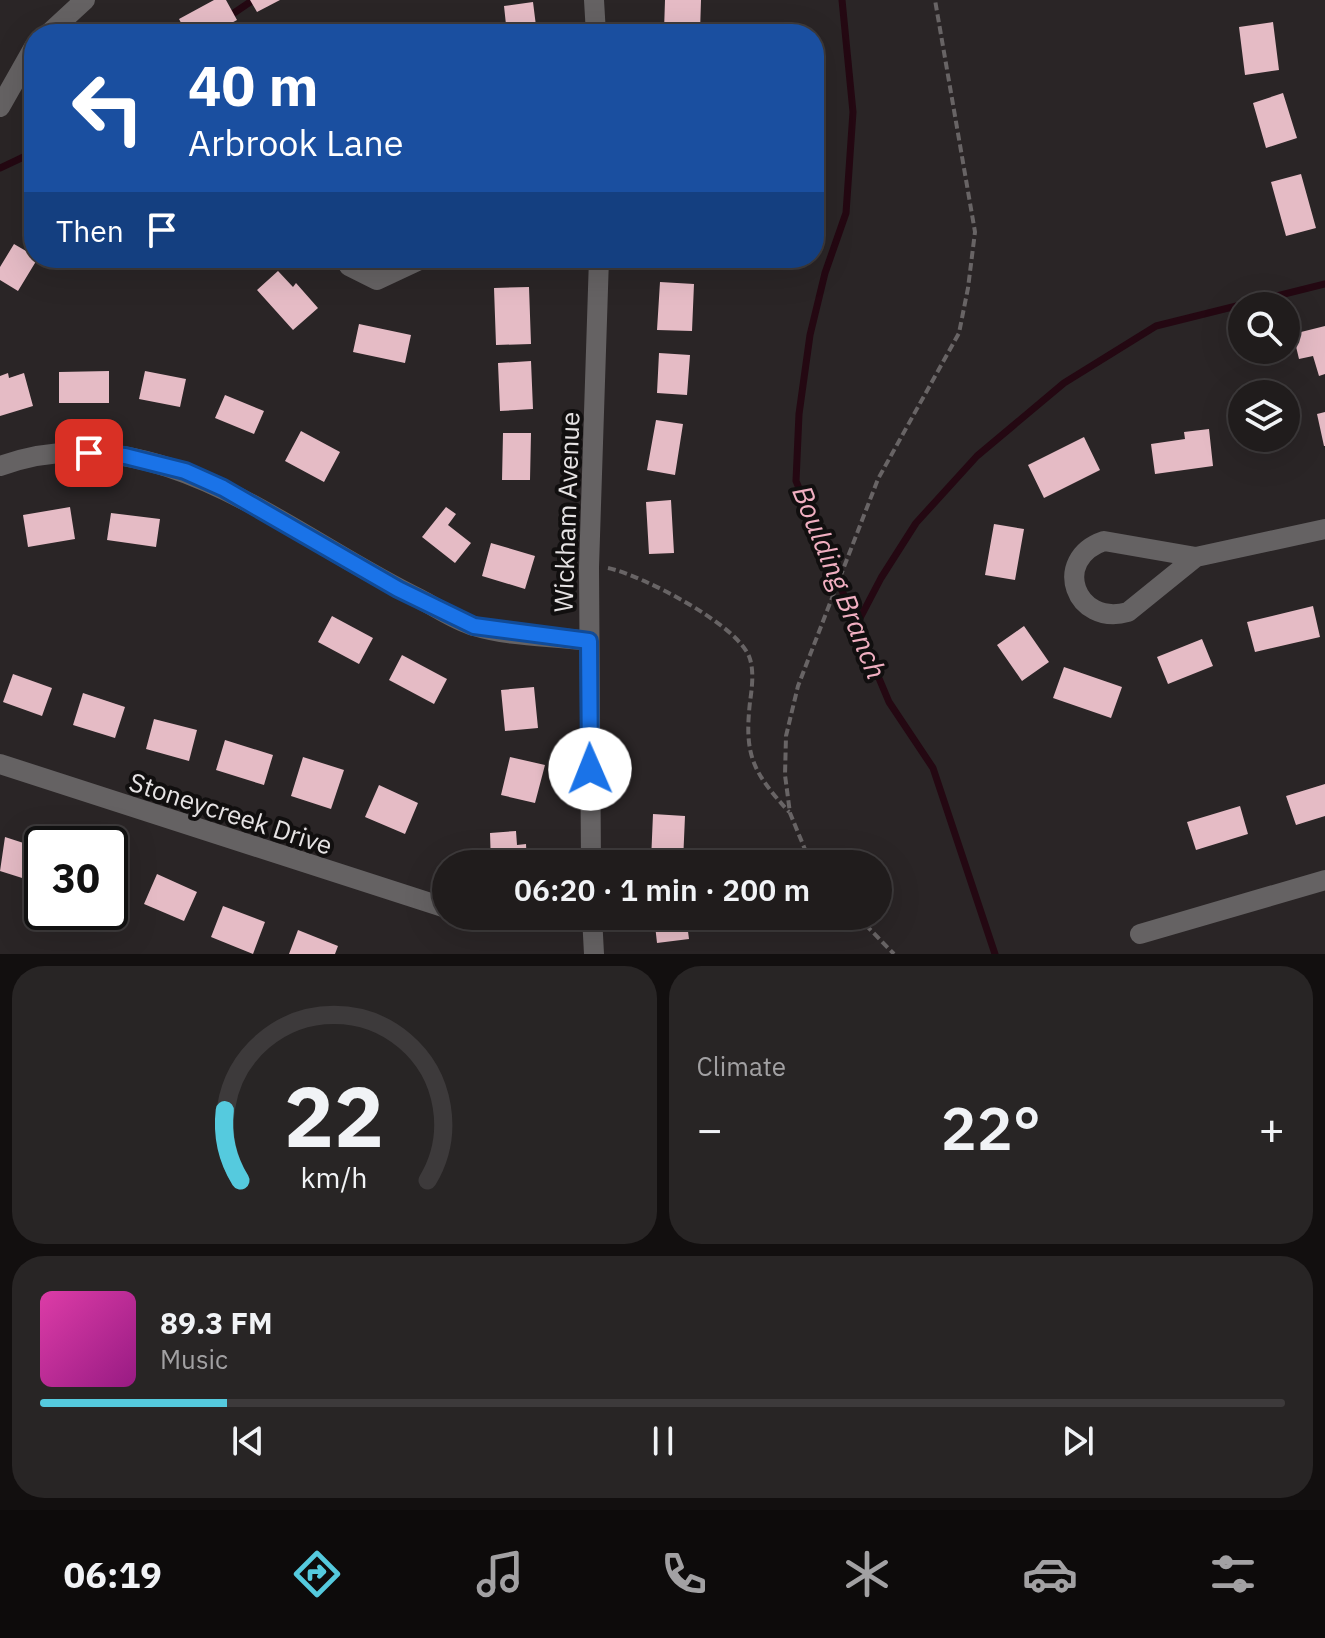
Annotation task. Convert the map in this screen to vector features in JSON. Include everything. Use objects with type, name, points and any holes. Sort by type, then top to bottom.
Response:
[{"type":"street","points":[[59,24],[85,0]]},
{"type":"street","points":[[594,0],[595,24]]},
{"type":"street","points":[[0,107],[24,65]]},
{"type":"street","points":[[353,268],[377,280],[403,268]]},
{"type":"street","name":"Wickham Avenue","points":[[591,850],[589,567],[599,268]]},
{"type":"street","points":[[0,466],[58,455],[89,453],[125,456],[185,471],[223,488],[398,589],[474,626],[589,641]]},
{"type":"street","points":[[1196,557],[1128,612],[1117,615],[1091,608],[1080,599],[1074,584],[1081,555],[1090,546],[1104,541],[1196,557],[1325,529]]},
{"type":"street","name":"Stoneycreek Drive","points":[[0,764],[432,903]]},
{"type":"street","points":[[1140,934],[1325,880]]},
{"type":"street","points":[[593,930],[594,954]]},
{"type":"path","points":[[805,850],[790,813],[785,775],[786,736],[804,669],[878,479],[959,333],[975,232],[935,0]]},
{"type":"path","points":[[589,567],[624,571],[694,609],[743,645],[752,673],[749,755],[763,782],[790,813]]},
{"type":"path","points":[[871,930],[894,954]]},
{"type":"building","points":[[214,0],[226,0],[237,20],[230,24],[182,24],[179,19]]},
{"type":"building","points":[[250,0],[280,0],[257,12]]},
{"type":"building","points":[[665,0],[701,0],[700,24],[664,24]]},
{"type":"building","points":[[533,2],[536,24],[506,24],[504,6]]},
{"type":"building","points":[[1273,22],[1279,70],[1245,75],[1239,27]]},
{"type":"building","points":[[1283,93],[1297,138],[1266,148],[1253,103]]},
{"type":"building","points":[[1301,174],[1316,228],[1286,236],[1271,182]]},
{"type":"building","points":[[14,244],[24,250],[24,268],[32,268],[18,291],[0,280],[0,267]]},
{"type":"building","points":[[278,271],[293,287],[296,283],[318,308],[293,330],[257,290]]},
{"type":"building","points":[[660,282],[694,284],[692,331],[657,330]]},
{"type":"building","points":[[529,287],[531,344],[496,345],[494,288]]},
{"type":"building","points":[[359,324],[411,335],[405,363],[353,352]]},
{"type":"building","points":[[1325,326],[1325,374],[1319,376],[1313,356],[1300,359],[1300,332]]},
{"type":"building","points":[[659,353],[690,355],[687,395],[657,393]]},
{"type":"building","points":[[531,361],[533,409],[500,411],[498,363]]},
{"type":"building","points":[[109,371],[109,403],[59,403],[59,372]]},
{"type":"building","points":[[145,371],[186,379],[180,407],[139,399]]},
{"type":"building","points":[[8,373],[9,378],[24,373],[33,406],[0,416],[0,376]]},
{"type":"building","points":[[225,395],[264,411],[254,434],[215,418]]},
{"type":"building","points":[[1325,412],[1325,446],[1324,446],[1317,414]]},
{"type":"building","points":[[656,420],[683,424],[675,475],[647,470]]},
{"type":"building","points":[[1209,429],[1213,466],[1155,474],[1151,444],[1185,439],[1184,432]]},
{"type":"building","points":[[301,431],[340,452],[324,482],[285,461]]},
{"type":"building","points":[[503,433],[531,433],[530,480],[502,480]]},
{"type":"building","points":[[1084,437],[1100,470],[1044,498],[1028,465]]},
{"type":"building","points":[[671,500],[674,553],[649,554],[646,502]]},
{"type":"building","points":[[70,507],[75,539],[28,547],[23,515]]},
{"type":"building","points":[[446,507],[456,514],[448,525],[471,543],[455,563],[422,537]]},
{"type":"building","points":[[111,513],[160,519],[156,547],[107,540]]},
{"type":"building","points":[[994,524],[1024,529],[1015,580],[985,575]]},
{"type":"building","points":[[491,543],[535,556],[525,589],[482,576]]},
{"type":"building","points":[[1313,606],[1320,637],[1255,652],[1247,622]]},
{"type":"building","points":[[332,616],[373,638],[359,664],[318,642]]},
{"type":"building","points":[[1024,626],[1049,662],[1022,681],[997,645]]},
{"type":"building","points":[[1202,639],[1213,666],[1168,684],[1157,657]]},
{"type":"building","points":[[402,655],[447,679],[434,704],[389,680]]},
{"type":"building","points":[[1064,667],[1122,687],[1111,718],[1053,698]]},
{"type":"building","points":[[13,674],[52,688],[42,716],[3,702]]},
{"type":"building","points":[[534,687],[538,728],[505,731],[501,690]]},
{"type":"building","points":[[83,693],[125,707],[115,738],[73,725]]},
{"type":"building","points":[[154,719],[197,730],[189,761],[146,749]]},
{"type":"building","points":[[225,740],[273,755],[264,785],[216,770]]},
{"type":"building","points":[[303,757],[344,770],[331,809],[291,796]]},
{"type":"building","points":[[510,757],[545,765],[535,803],[501,795]]},
{"type":"building","points":[[1325,784],[1325,816],[1296,825],[1286,796]]},
{"type":"building","points":[[379,785],[418,803],[405,834],[365,817]]},
{"type":"building","points":[[1240,806],[1248,834],[1196,850],[1187,822]]},
{"type":"building","points":[[653,814],[685,816],[684,850],[651,850]]},
{"type":"building","points":[[516,831],[517,845],[526,844],[526,850],[491,850],[490,833]]},
{"type":"building","points":[[5,837],[24,843],[24,879],[0,871]]},
{"type":"building","points":[[157,874],[197,892],[184,921],[144,904]]},
{"type":"building","points":[[223,906],[265,922],[253,954],[211,937]]},
{"type":"building","points":[[298,930],[338,946],[335,954],[289,954]]},
{"type":"building","points":[[656,930],[688,930],[689,939],[657,943]]},
{"type":"waterway","points":[[228,17],[253,0]]},
{"type":"waterway","name":"Boulding Branch","points":[[842,0],[853,112],[846,213],[825,273],[810,335],[799,414],[796,481],[889,702],[933,768],[995,954]]},
{"type":"waterway","points":[[0,168],[24,157]]},
{"type":"waterway","points":[[858,622],[916,523],[977,456],[1064,383],[1156,326],[1325,284]]},
{"type":"route","points":[[89,453],[125,456],[185,471],[223,488],[398,589],[474,626],[589,641],[590,769]]}]
